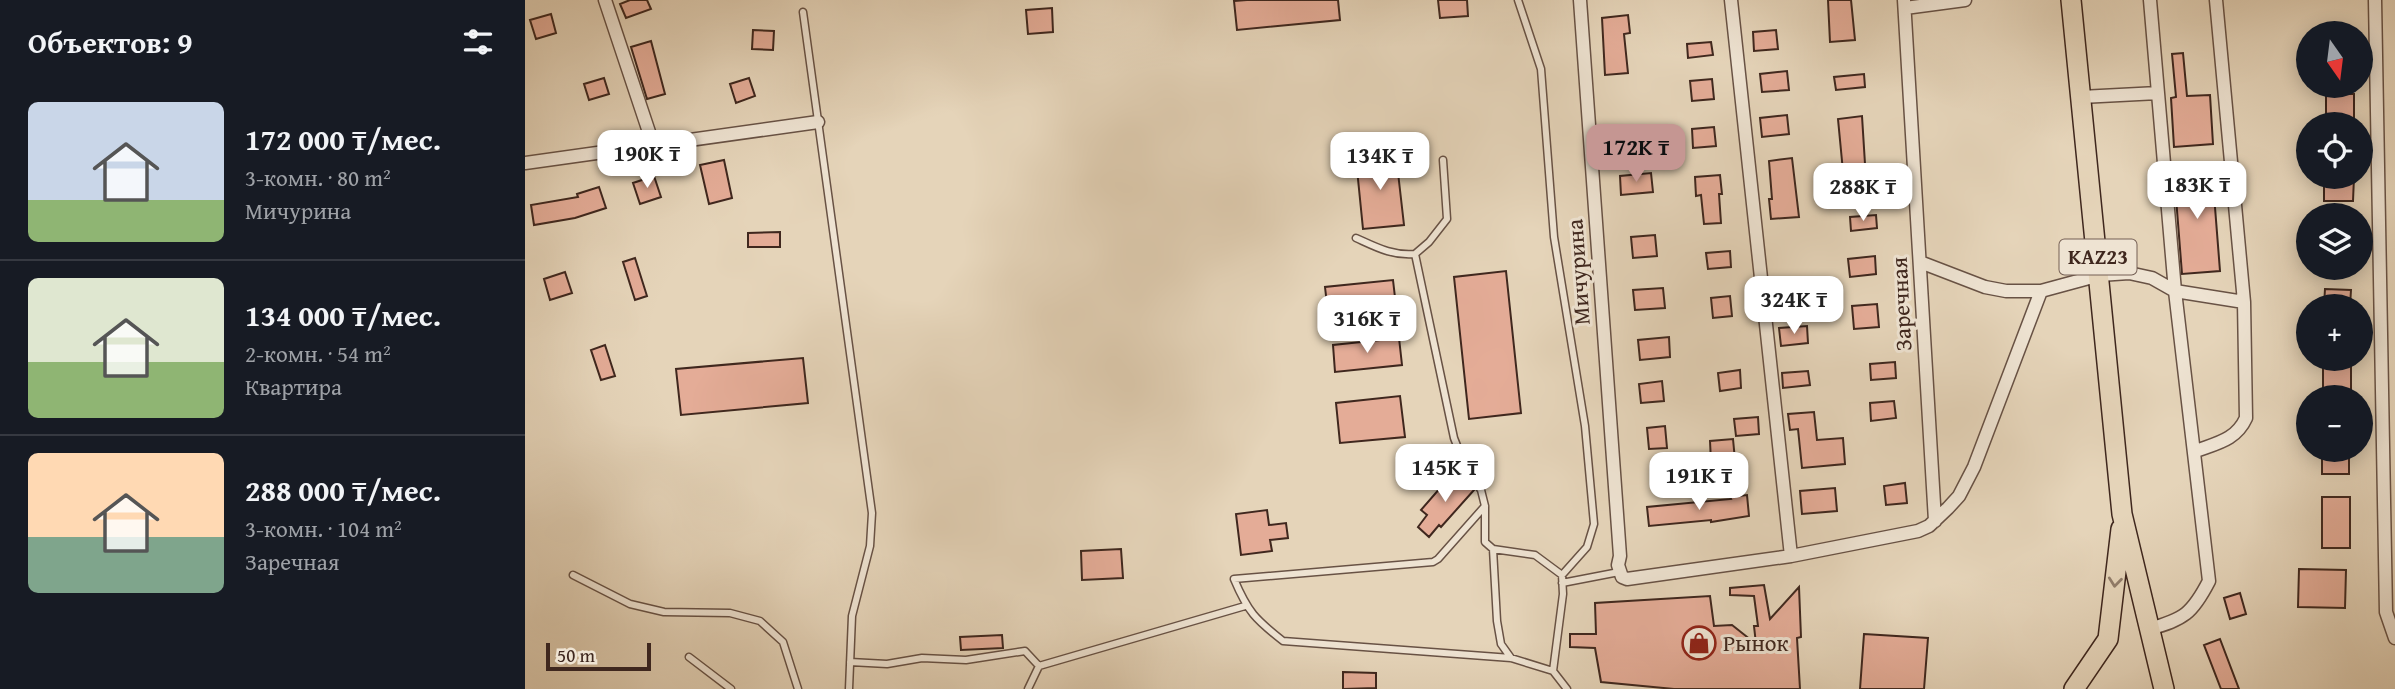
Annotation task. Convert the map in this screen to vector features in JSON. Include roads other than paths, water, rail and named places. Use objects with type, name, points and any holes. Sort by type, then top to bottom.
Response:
[{"type":"highway","name":"KAZ23","points":[[2071,0],[2122,514],[2164,689]]},
{"type":"highway","name":"KAZ23","points":[[2074,689],[2108,639],[2122,514]]},
{"type":"street","points":[[605,0],[653,144]]},
{"type":"street","name":"Мичурина","points":[[1580,0],[1619,541],[1619,572]]},
{"type":"street","points":[[1731,0],[1791,556]]},
{"type":"street","points":[[1904,4],[1965,0]]},
{"type":"street","points":[[2149,629],[2179,620],[2198,601],[2209,581],[2196,451],[2175,291],[2150,0]]},
{"type":"street","points":[[2196,451],[2229,439],[2240,430],[2246,418],[2243,302],[2217,0]]},
{"type":"street","points":[[2375,0],[2385,612],[2395,638]]},
{"type":"street","name":"Заречная","points":[[1904,4],[1935,521]]},
{"type":"street","points":[[2081,97],[2158,93]]},
{"type":"street","points":[[525,163],[818,122]]},
{"type":"street","points":[[1920,262],[1985,287],[2006,292],[2041,290],[2100,275],[2129,273],[2152,278],[2175,291],[2243,302]]},
{"type":"street","points":[[1619,572],[1622,577],[1633,579],[1791,556],[1918,531],[1935,521],[1959,496],[1974,467],[2041,290]]},
{"type":"lane","points":[[1518,0],[1541,69],[1554,237],[1585,426],[1594,524],[1587,547],[1562,579],[1553,671]]},
{"type":"lane","points":[[803,12],[872,513],[870,546],[852,616],[849,689]]},
{"type":"lane","points":[[1356,238],[1399,255],[1415,254],[1429,242],[1447,219],[1443,160]]},
{"type":"lane","points":[[1415,254],[1454,438],[1467,471],[1481,490],[1485,506],[1485,542],[1493,549],[1535,555],[1562,579],[1619,572]]},
{"type":"lane","points":[[1485,506],[1433,562],[1234,579],[1245,606],[1260,623],[1283,641],[1511,658],[1553,671],[1567,689]]},
{"type":"lane","points":[[1493,549],[1497,621],[1501,644],[1511,658]]},
{"type":"lane","points":[[573,575],[630,604],[664,612],[730,613],[760,621],[783,642],[798,689]]},
{"type":"lane","points":[[1028,689],[1039,666],[1245,606]]},
{"type":"lane","points":[[850,662],[887,664],[922,658],[966,660],[1025,651],[1039,666]]},
{"type":"lane","points":[[689,656],[731,689]]},
{"type":"place","name":"Рынок","points":[[1699,643]]}]
